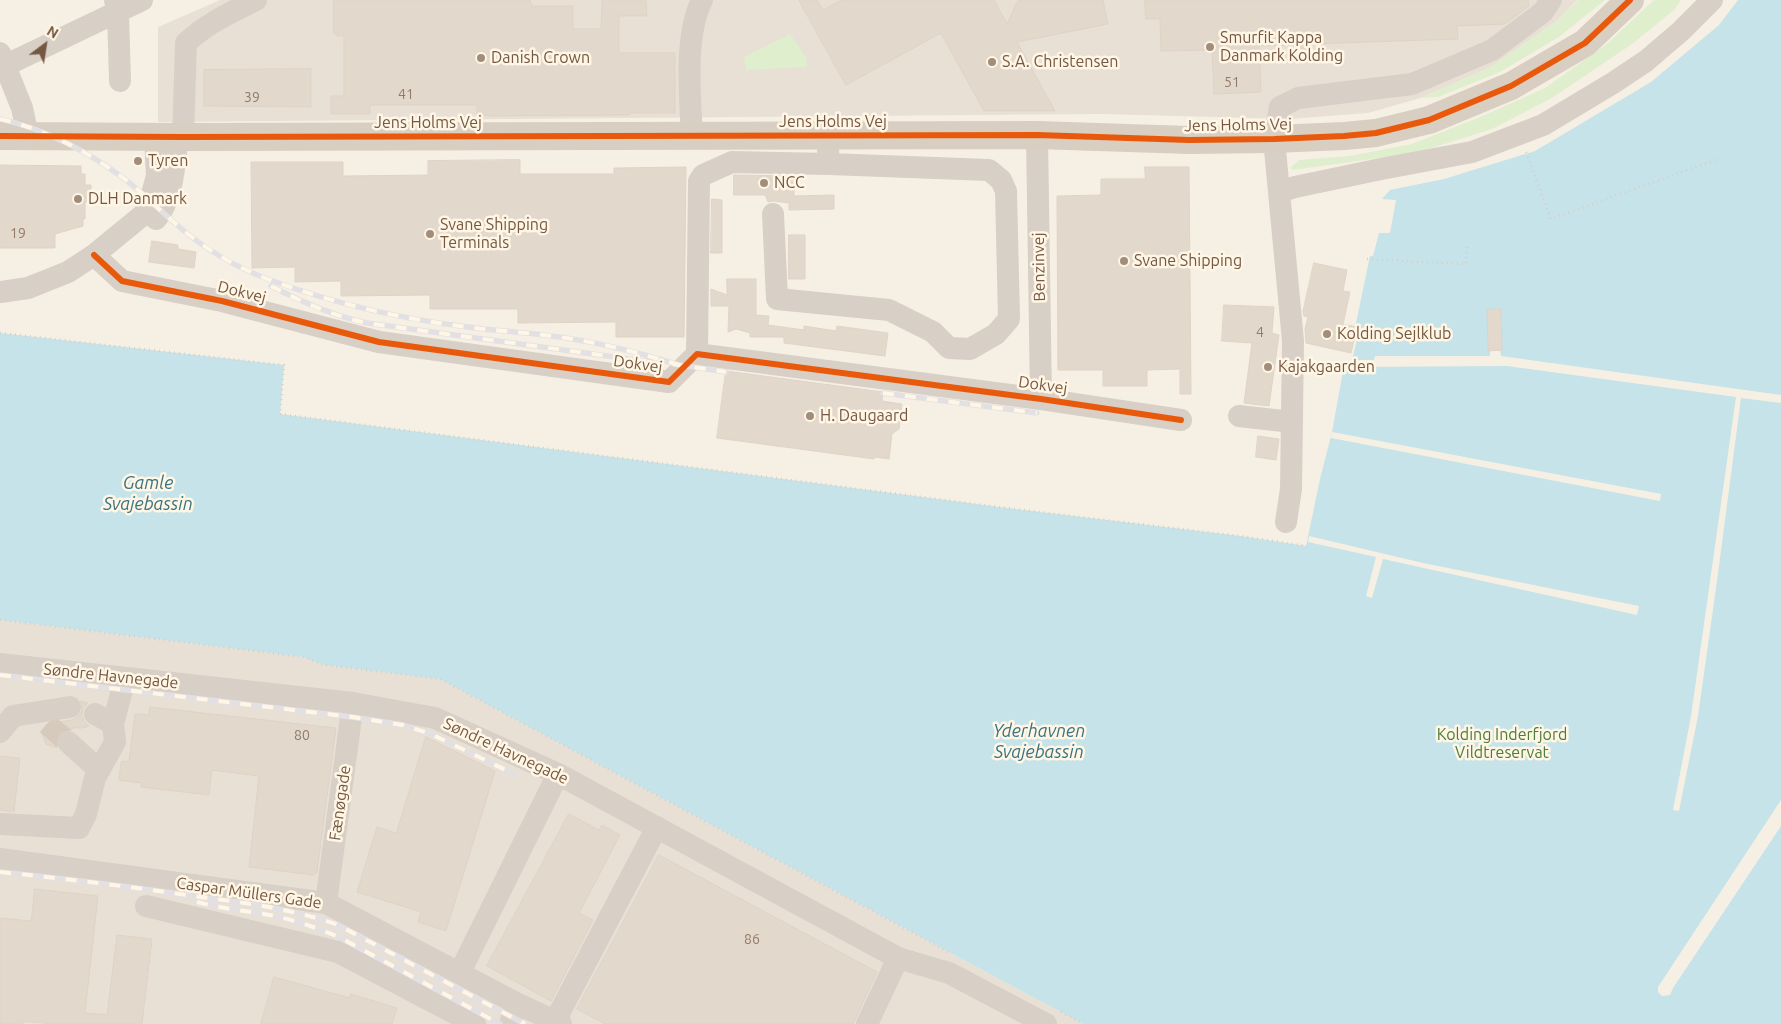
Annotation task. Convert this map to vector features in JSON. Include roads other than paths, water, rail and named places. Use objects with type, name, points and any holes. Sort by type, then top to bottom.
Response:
[{"type":"main road","name":"Jens Holms Vej","points":[[0,136],[1037,135],[1189,140],[1344,136],[1376,133],[1429,120],[1511,86],[1585,43],[1630,0]]},
{"type":"street","points":[[28,136],[22,108],[2,62],[117,6],[142,0]]},
{"type":"street","points":[[0,292],[28,288],[68,272],[94,255],[144,214],[172,137],[186,43],[201,29],[224,15],[256,0]]},
{"type":"street","points":[[692,136],[691,52],[693,33],[702,0]]},
{"type":"street","points":[[1286,522],[1291,489],[1293,341],[1274,139],[1280,107],[1298,98],[1412,84],[1492,50],[1543,12],[1551,0]]},
{"type":"street","points":[[1279,192],[1381,169],[1472,152],[1543,125],[1613,84],[1646,60],[1681,32],[1712,0]]},
{"type":"street","points":[[117,6],[120,81]]},
{"type":"street","points":[[827,135],[830,164]]},
{"type":"street","name":"Benzinvej","points":[[1037,135],[1041,399]]},
{"type":"street","points":[[697,354],[699,181],[703,175],[732,162],[989,170],[1001,180],[1006,191],[1009,319],[996,334],[970,350],[949,348],[933,332],[889,310],[777,299],[773,214]]},
{"type":"street","name":"Dokvej","points":[[94,255],[122,280],[222,301],[379,342],[669,382],[697,354],[1041,399],[1181,420]]},
{"type":"street","points":[[1239,416],[1292,422]]},
{"type":"street","name":"Søndre Havnegade","points":[[0,664],[353,703],[435,718],[558,774],[898,958],[949,973],[1046,1024]]},
{"type":"street","points":[[0,824],[79,828],[86,814],[95,778],[114,742],[104,719],[122,690],[123,678]]},
{"type":"street","name":"Fænøgade","points":[[326,903],[353,703]]},
{"type":"street","points":[[0,732],[13,716],[38,719],[70,707]]},
{"type":"street","points":[[68,742],[99,770]]},
{"type":"street","points":[[460,972],[558,774]]},
{"type":"street","points":[[558,1022],[658,827]]},
{"type":"street","name":"Caspar Müllers Gade","points":[[0,859],[326,903],[558,1022]]},
{"type":"street","points":[[146,906],[338,952],[475,1024]]},
{"type":"street","points":[[867,1024],[898,958]]},
{"type":"street","points":[[510,1024],[516,1002]]},
{"type":"water","name":"Kolding Inderfjord Vildtreservat","points":[[1738,0],[1781,0],[1781,1024],[1083,1024],[440,679],[324,665],[303,657],[0,620],[0,333],[284,365],[280,414],[1306,546],[1332,432],[1345,360],[1352,360],[1360,328],[1356,323],[1370,256],[1373,256],[1379,233],[1390,233],[1396,200],[1382,199],[1390,190],[1444,179],[1535,151],[1651,82],[1719,25]]},
{"type":"tunnel","points":[[47,724],[68,742]]},
{"type":"railway","points":[[0,119],[32,128],[79,149],[129,182],[198,242],[247,271],[273,281],[345,304],[394,315],[443,324],[583,341],[631,351],[679,365]]},
{"type":"railway","points":[[271,286],[318,308],[342,317],[367,323],[651,362]]},
{"type":"railway","points":[[673,364],[726,372]]},
{"type":"railway","points":[[883,393],[1037,413]]},
{"type":"railway","points":[[0,675],[352,717],[403,725],[431,734],[514,774]]},
{"type":"railway","points":[[0,872],[100,883],[270,907],[321,919],[338,925],[525,1024]]},
{"type":"railway","points":[[197,902],[283,918],[341,938],[500,1024]]},
{"type":"place","name":"Smurfit Kappa Danmark Kolding","points":[[1210,47]]},
{"type":"place","name":"Danish Crown","points":[[481,58]]},
{"type":"place","name":"S.A. Christensen","points":[[992,62]]},
{"type":"place","name":"Tyren","points":[[138,161]]},
{"type":"place","name":"NCC","points":[[764,183]]},
{"type":"place","name":"DLH Danmark","points":[[78,199]]},
{"type":"place","name":"Svane Shipping Terminals","points":[[430,234]]},
{"type":"place","name":"Svane Shipping","points":[[1124,261]]},
{"type":"place","name":"Kolding Sejlklub","points":[[1327,334]]},
{"type":"place","name":"Kajakgaarden","points":[[1268,367]]},
{"type":"place","name":"H. Daugaard","points":[[810,416]]},
{"type":"water label","name":"Gamle Svajebassin","points":[[148,493]]},
{"type":"water label","name":"Yderhavnen Svajebassin","points":[[1039,741]]}]
